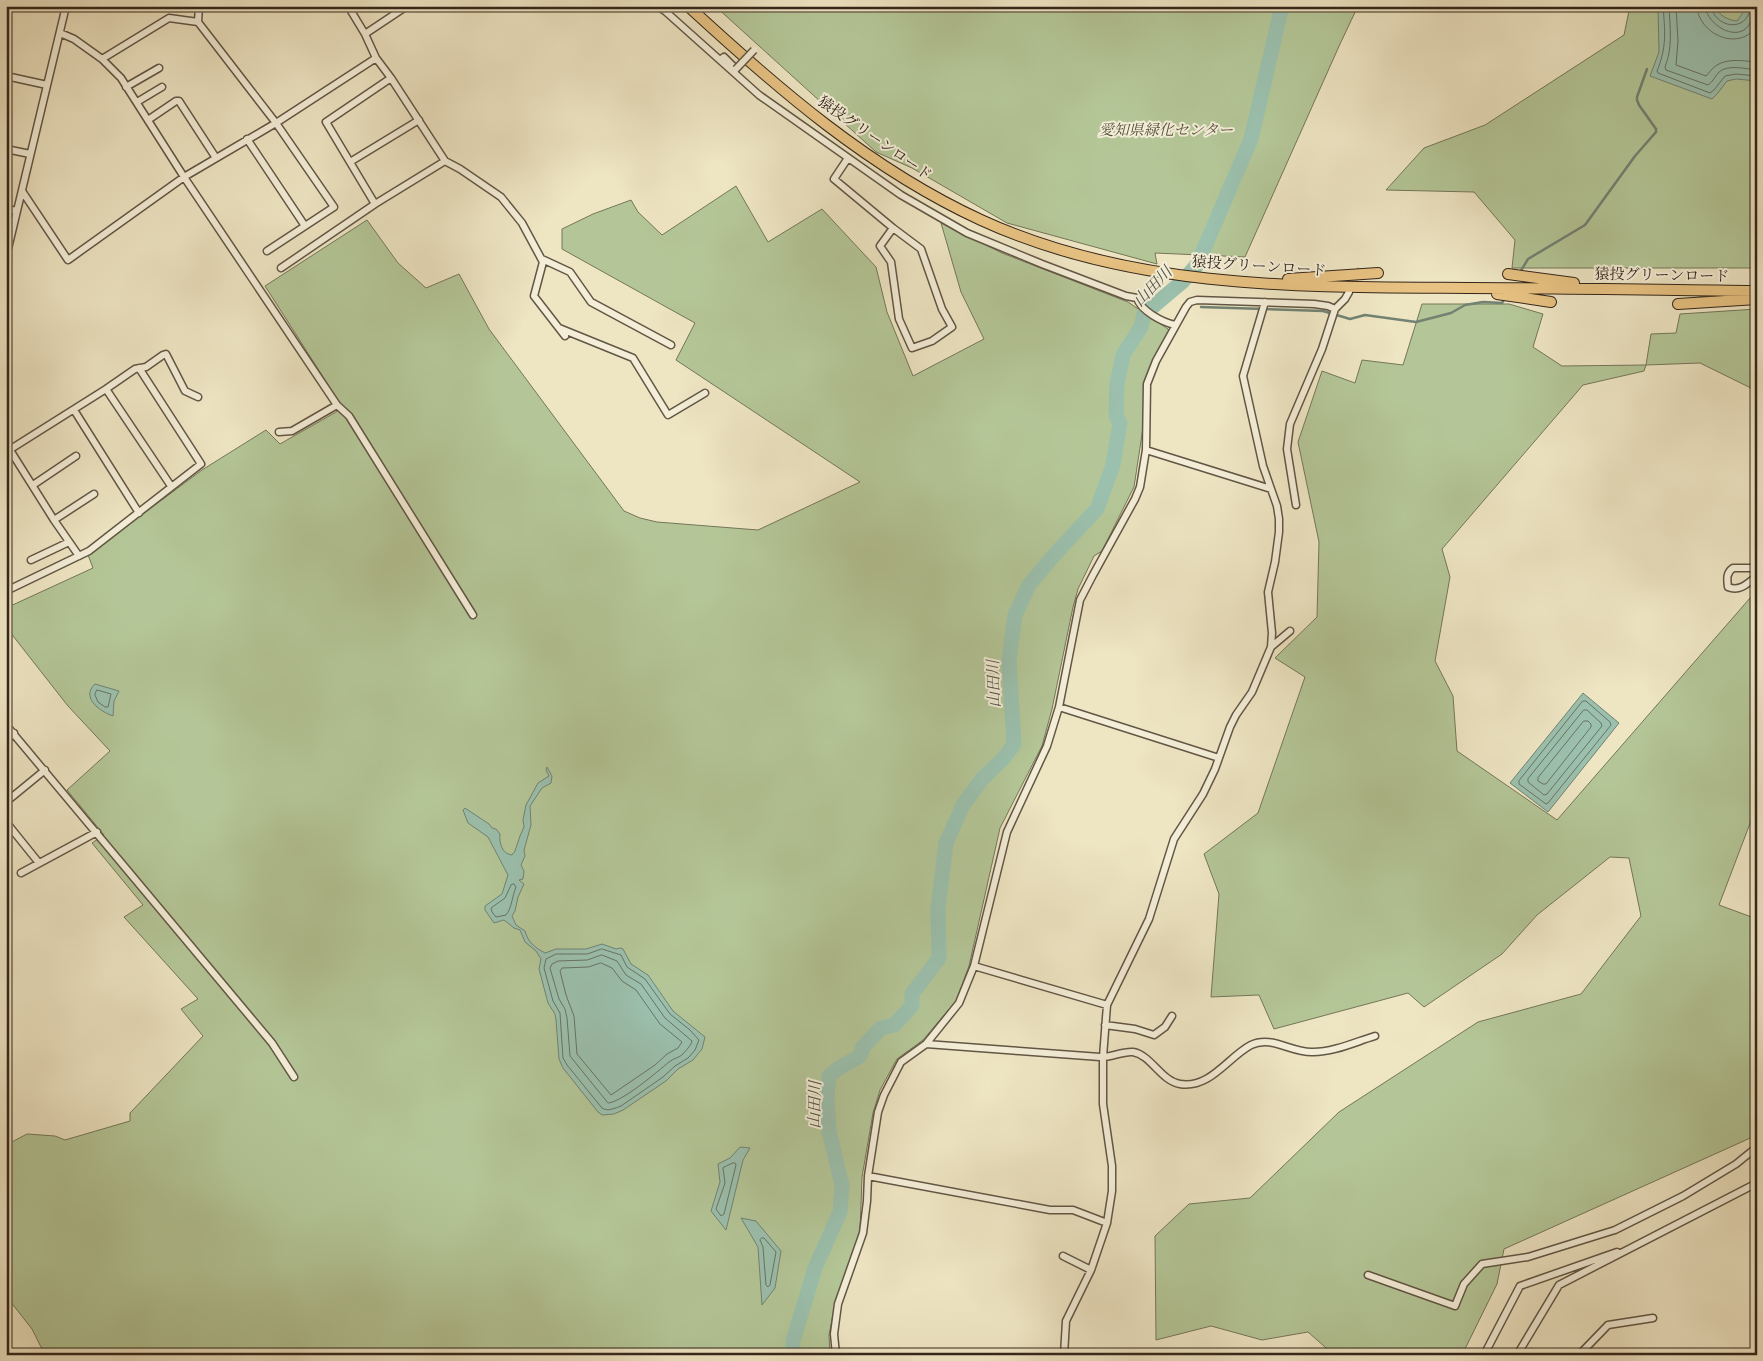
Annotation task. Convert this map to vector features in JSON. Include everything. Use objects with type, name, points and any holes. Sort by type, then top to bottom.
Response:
[{"type":"main road","name":"猿投グリーンロード","points":[[688,6],[809,111],[881,164],[929,193],[982,220],[1046,245],[1116,264],[1167,274],[1240,282],[1375,287],[1757,291]]},
{"type":"main road","points":[[1240,282],[1378,273]]},
{"type":"main road","points":[[1508,274],[1540,280],[1709,288],[1729,291]]},
{"type":"main road","points":[[1375,287],[1395,290],[1498,294],[1551,302]]},
{"type":"main road","points":[[1678,304],[1757,299]]},
{"type":"street","points":[[6,15],[8,6]]},
{"type":"street","points":[[6,257],[66,6]]},
{"type":"street","points":[[199,6],[198,22],[276,122],[334,207],[267,251]]},
{"type":"street","points":[[348,6],[365,34],[376,58],[392,78],[445,161],[501,197],[522,223],[544,262],[534,296],[565,336]]},
{"type":"street","points":[[365,34],[407,6]]},
{"type":"street","points":[[658,6],[758,96],[901,195],[967,233],[1042,264],[1126,296],[1137,298],[1142,307],[1160,319],[1175,325]]},
{"type":"street","points":[[102,58],[169,18],[198,22]]},
{"type":"street","points":[[60,33],[74,39],[102,58],[121,78],[184,177],[337,405],[349,416],[473,615]]},
{"type":"street","points":[[720,60],[724,57],[736,69],[754,50]]},
{"type":"street","points":[[22,191],[68,260],[184,177],[276,122],[376,58]]},
{"type":"street","points":[[126,86],[159,68]]},
{"type":"street","points":[[6,76],[47,85]]},
{"type":"street","points":[[375,204],[326,122],[392,78]]},
{"type":"street","points":[[137,102],[162,87]]},
{"type":"street","points":[[148,120],[176,101],[179,101],[216,158]]},
{"type":"street","points":[[350,162],[419,120]]},
{"type":"street","points":[[247,139],[305,226]]},
{"type":"street","points":[[6,149],[30,154]]},
{"type":"street","points":[[848,158],[834,179],[921,249],[942,309],[952,327],[932,341],[912,348],[899,318],[891,262],[880,246],[893,228]]},
{"type":"street","points":[[281,268],[375,204],[445,161]]},
{"type":"street","points":[[6,209],[17,211]]},
{"type":"street","points":[[542,260],[570,272],[591,302],[670,345]]},
{"type":"street","points":[[1296,505],[1287,449],[1290,424],[1322,349],[1335,309],[1349,292]]},
{"type":"street","points":[[836,1355],[834,1334],[838,1304],[863,1233],[868,1201],[868,1176],[878,1112],[884,1095],[901,1062],[926,1044],[960,1003],[974,966],[1006,832],[1048,746],[1059,707],[1080,600],[1140,488],[1146,450],[1147,384],[1156,361],[1175,325],[1190,302],[1197,300],[1314,304],[1335,309]]},
{"type":"street","points":[[1064,1355],[1066,1321],[1091,1270],[1107,1223],[1112,1179],[1103,1104],[1103,1057],[1107,1006],[1149,919],[1174,839],[1203,794],[1220,758],[1230,727],[1252,692],[1271,647],[1272,633],[1268,592],[1279,532],[1277,506],[1264,466],[1244,376],[1265,302]]},
{"type":"street","points":[[558,328],[633,358],[668,415],[705,393]]},
{"type":"street","points":[[79,556],[33,485],[8,451],[139,368],[146,367],[166,354],[185,391],[198,397]]},
{"type":"street","points":[[6,591],[89,551],[201,464],[139,368]]},
{"type":"street","points":[[106,389],[171,486]]},
{"type":"street","points":[[279,432],[292,431],[337,405]]},
{"type":"street","points":[[74,410],[139,513]]},
{"type":"street","points":[[1146,450],[1271,488]]},
{"type":"street","points":[[33,485],[76,456]]},
{"type":"street","points":[[54,520],[94,494]]},
{"type":"street","points":[[31,560],[69,542]]},
{"type":"street","points":[[1757,568],[1733,568],[1728,571],[1728,587],[1732,589],[1742,588],[1757,576]]},
{"type":"street","points":[[1271,647],[1290,631]]},
{"type":"street","points":[[1059,707],[1220,758]]},
{"type":"street","points":[[6,725],[272,1043],[294,1077]]},
{"type":"street","points":[[6,740],[14,733]]},
{"type":"street","points":[[6,802],[45,770]]},
{"type":"street","points":[[6,822],[39,863]]},
{"type":"street","points":[[21,873],[97,832]]},
{"type":"street","points":[[974,966],[1107,1006]]},
{"type":"street","points":[[1105,1025],[1135,1029],[1154,1035],[1165,1027],[1172,1016]]},
{"type":"street","points":[[926,1044],[1103,1057],[1133,1052],[1141,1055],[1158,1070],[1179,1084],[1198,1082],[1213,1075],[1251,1045],[1266,1041],[1272,1041],[1301,1052],[1312,1052],[1326,1051],[1375,1036]]},
{"type":"street","points":[[1368,1275],[1455,1306],[1464,1284],[1482,1264],[1528,1257],[1615,1230],[1683,1196],[1736,1164],[1757,1147]]},
{"type":"street","points":[[868,1176],[1050,1210],[1073,1210],[1107,1223]]},
{"type":"street","points":[[1517,1355],[1559,1285],[1757,1183]]},
{"type":"street","points":[[1484,1355],[1520,1286],[1641,1243]]},
{"type":"street","points":[[1063,1256],[1091,1270]]},
{"type":"street","points":[[1579,1355],[1608,1325],[1653,1318]]},
{"type":"green space","name":"愛知県緑化センター","points":[[715,6],[1358,6],[1245,257],[1155,253],[1157,264],[1007,223],[912,168],[876,152]]},
{"type":"green space","points":[[1630,6],[1757,6],[1757,268],[1512,268],[1515,240],[1474,192],[1386,190],[1424,148],[1485,125],[1624,35]]},
{"type":"green space","points":[[736,186],[768,242],[822,209],[876,267],[887,312],[913,376],[984,339],[961,292],[941,223],[1002,253],[1128,302],[1168,329],[1169,332],[1158,350],[1144,386],[1143,428],[1134,487],[1102,551],[1094,556],[1078,589],[1042,746],[1000,828],[969,966],[956,1001],[923,1040],[897,1059],[880,1090],[873,1113],[862,1177],[860,1232],[835,1304],[829,1335],[830,1355],[45,1355],[32,1329],[6,1296],[6,1145],[27,1134],[55,1136],[65,1140],[130,1121],[130,1113],[203,1036],[181,1009],[198,999],[124,917],[143,905],[92,843],[104,835],[67,790],[110,751],[68,706],[6,627],[6,608],[93,568],[88,555],[202,470],[266,430],[280,444],[343,408],[265,286],[367,220],[398,263],[426,288],[459,274],[489,329],[624,511],[640,518],[657,522],[758,530],[860,482],[676,360],[695,323],[562,249],[562,229],[593,214],[631,200],[638,212],[662,235]]},
{"type":"green space","points":[[1422,304],[1509,304],[1543,314],[1533,347],[1562,366],[1646,365],[1644,371],[1583,385],[1442,549],[1450,577],[1435,661],[1453,696],[1457,751],[1557,820],[1757,590],[1757,805],[1719,905],[1757,919],[1757,1135],[1504,1249],[1497,1284],[1462,1355],[1334,1355],[1308,1332],[1262,1340],[1211,1326],[1156,1340],[1155,1236],[1189,1204],[1250,1198],[1339,1112],[1478,1022],[1581,994],[1641,916],[1629,858],[1610,857],[1537,915],[1502,954],[1424,1007],[1408,993],[1274,1029],[1259,995],[1211,997],[1219,894],[1204,854],[1258,813],[1305,677],[1275,658],[1317,617],[1319,542],[1298,442],[1322,371],[1355,383],[1362,360],[1403,365]]},
{"type":"green space","points":[[1757,309],[1757,391],[1700,363],[1646,365],[1651,334],[1676,333],[1680,314]]},
{"type":"water","points":[[1658,6],[1715,6],[1724,17],[1737,21],[1747,8],[1757,6],[1757,81],[1736,79],[1727,81],[1712,99],[1650,76],[1659,52]]},
{"type":"water","points":[[95,684],[119,691],[114,701],[113,716],[98,708],[91,699],[91,689]]},
{"type":"water","points":[[1583,693],[1619,723],[1548,812],[1510,783]]},
{"type":"water","points":[[547,767],[552,776],[551,783],[542,788],[530,806],[531,825],[524,850],[525,856],[521,865],[524,871],[523,879],[519,880],[524,884],[512,916],[516,925],[525,931],[532,944],[545,953],[556,949],[586,949],[602,944],[616,949],[623,949],[631,964],[648,975],[673,1011],[705,1037],[702,1049],[693,1060],[678,1069],[666,1081],[614,1114],[602,1115],[598,1112],[563,1068],[559,1059],[555,1014],[548,1003],[539,969],[541,959],[536,951],[525,942],[520,930],[504,920],[494,923],[485,910],[485,906],[502,894],[508,875],[488,837],[468,823],[463,810],[465,808],[496,829],[500,834],[500,841],[504,850],[512,855],[524,827],[523,820],[526,805],[538,783],[549,776],[546,770]]},
{"type":"water","points":[[740,1147],[750,1148],[743,1160],[726,1230],[711,1211],[720,1182],[718,1164],[730,1158]]},
{"type":"water","points":[[741,1218],[756,1221],[781,1251],[775,1288],[762,1305],[758,1247]]},
{"type":"waterway","name":"山田川","points":[[793,1355],[793,1341],[815,1268],[840,1212],[842,1185],[829,1131],[827,1096],[829,1076],[860,1056],[863,1047],[881,1028],[894,1025],[912,1006],[912,994],[939,958],[938,908],[946,843],[963,805],[982,779],[1003,759],[1014,744],[1009,660],[1015,615],[1029,585],[1097,509],[1113,465],[1120,423],[1116,416],[1117,384],[1123,355],[1141,327],[1144,314],[1182,282],[1197,265],[1251,139],[1282,6]]},
{"type":"waterway","points":[[1519,274],[1528,259],[1585,225],[1635,156],[1656,132],[1656,129],[1637,100],[1647,69]]},
{"type":"waterway","points":[[1201,307],[1323,311],[1350,319],[1365,315],[1416,322],[1451,313],[1465,305],[1483,302],[1502,303],[1505,298]]},
{"type":"tunnel","points":[[1350,290],[1361,266]]}]
